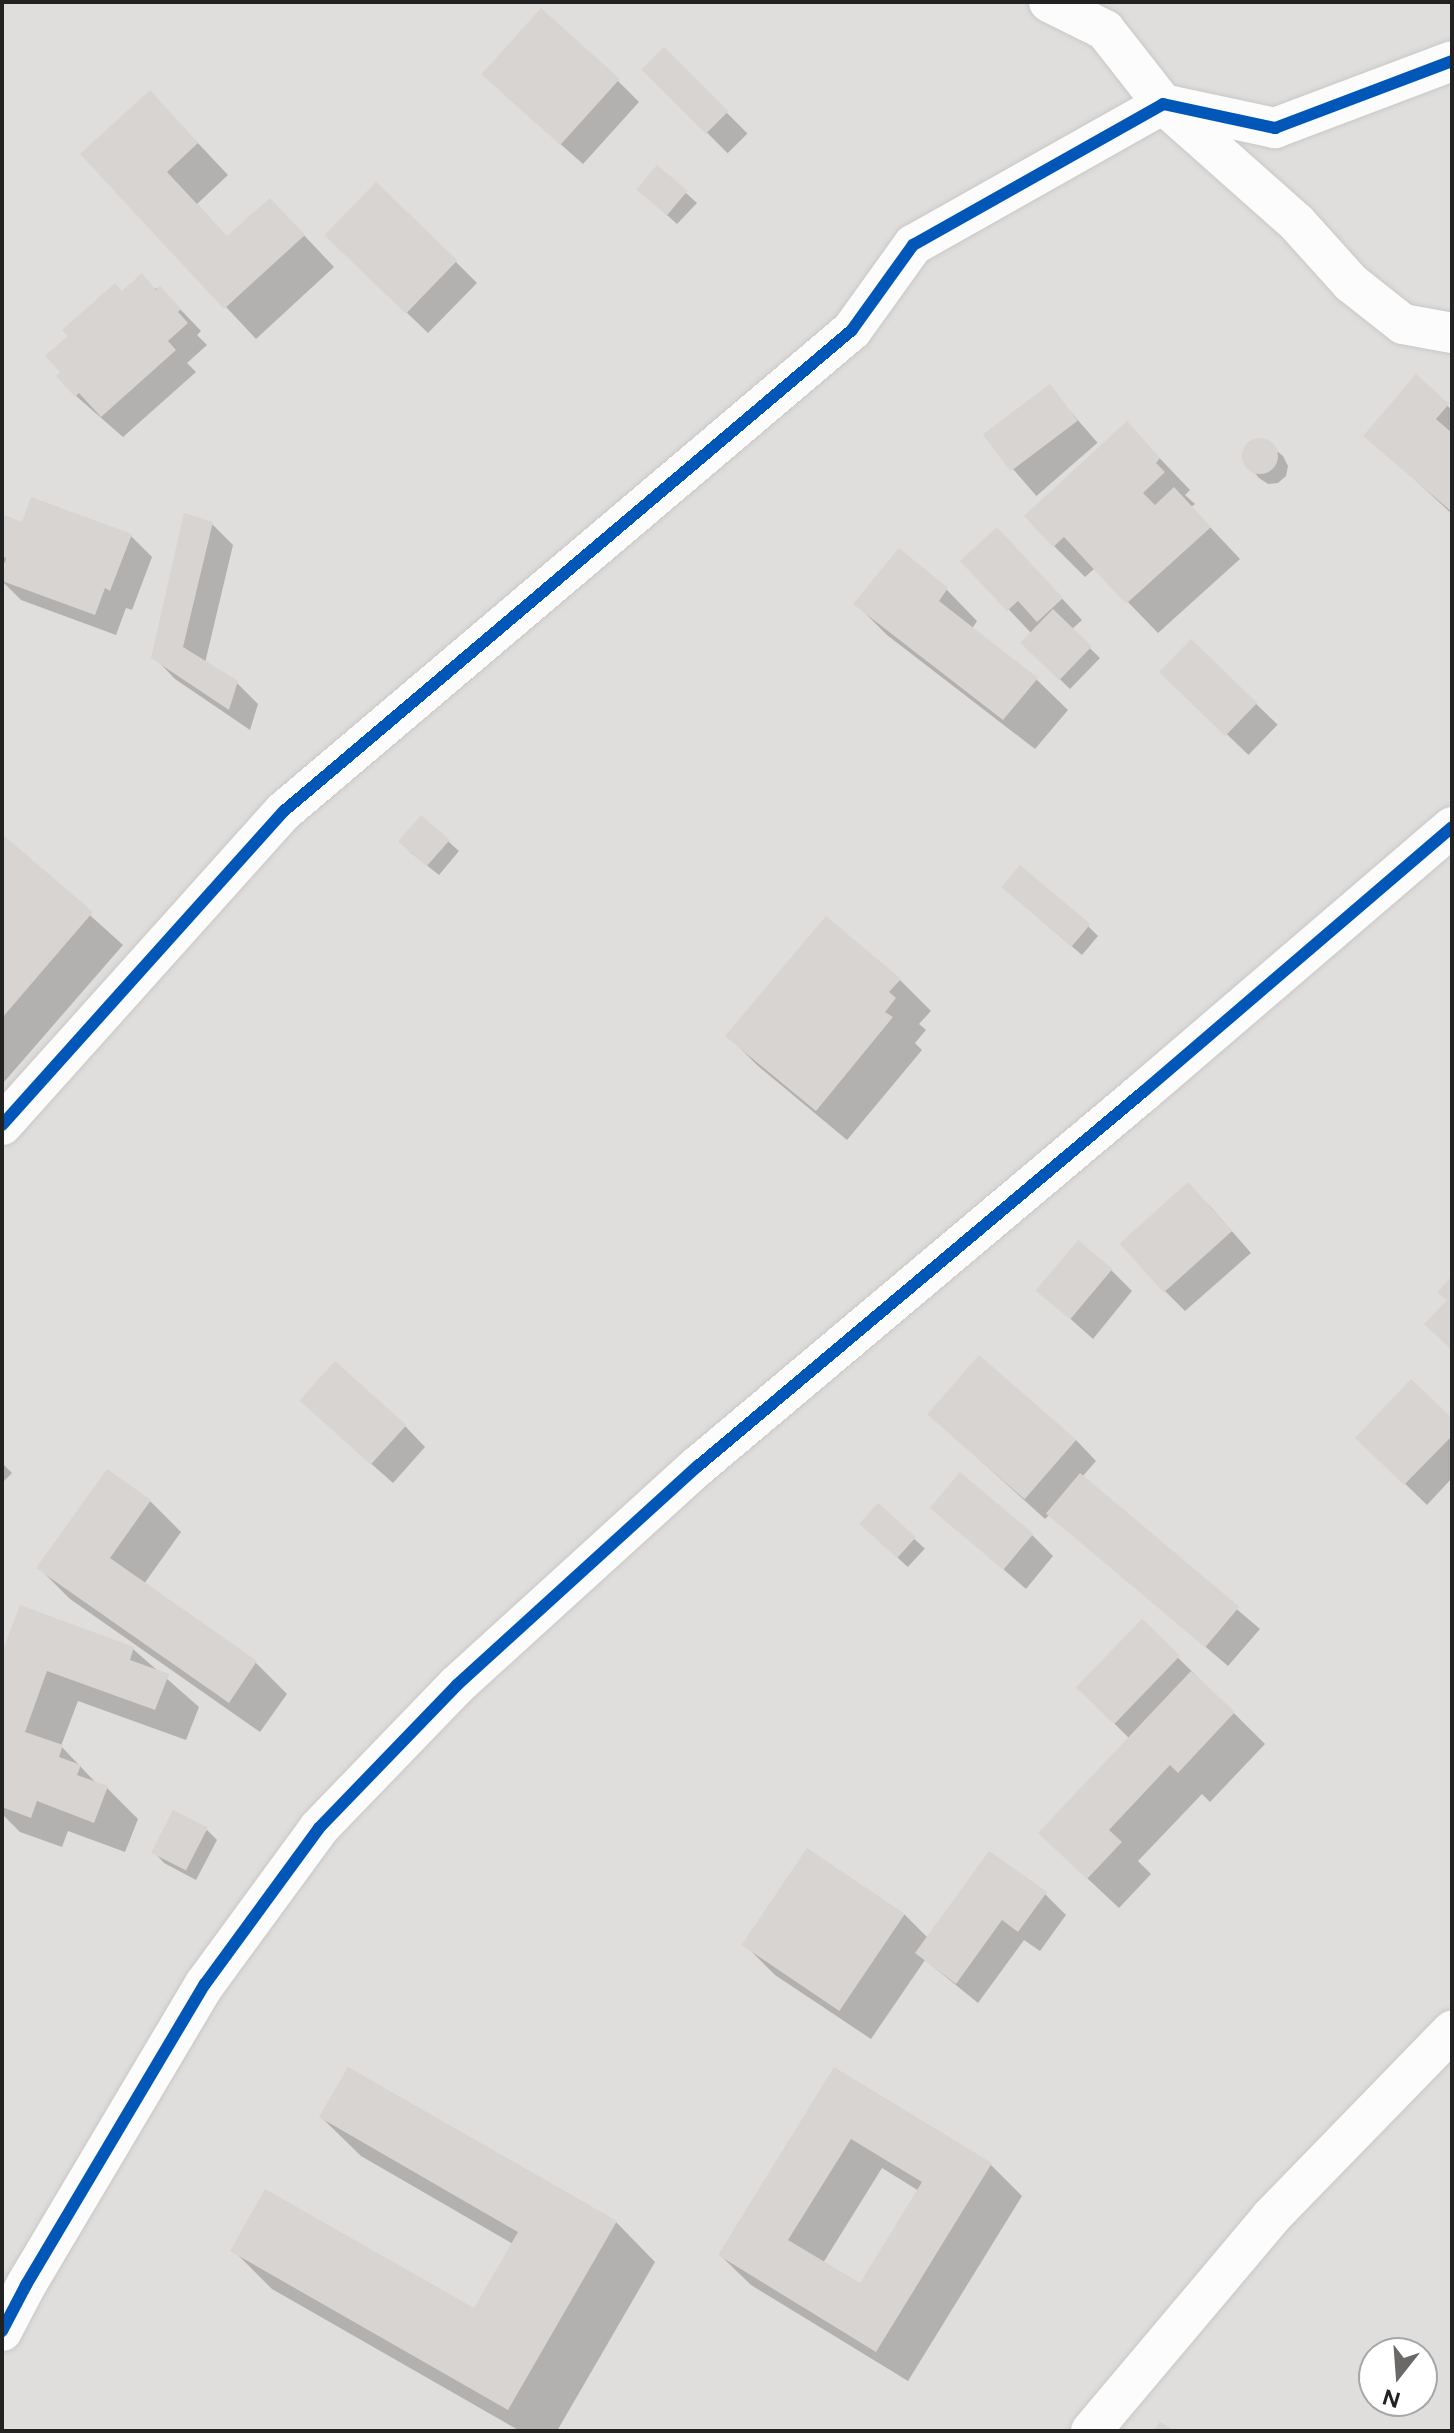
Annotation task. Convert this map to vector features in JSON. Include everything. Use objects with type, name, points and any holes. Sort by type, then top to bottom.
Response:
[{"type":"street","points":[[1049,2],[1105,30],[1163,104],[1296,222],[1351,283],[1403,324],[1452,333]]},
{"type":"street","points":[[2,1125],[284,811],[852,330],[913,245],[1163,104],[1275,128],[1452,61]]},
{"type":"street","points":[[2,2331],[26,2285],[205,1984],[319,1828],[457,1685],[698,1466],[1452,827]]},
{"type":"street","points":[[1091,2431],[1271,2217],[1452,2031]]},
{"type":"shaded area","points":[[2,2],[1452,2],[1452,2431],[2,2431]]},
{"type":"building","points":[[541,8],[620,79],[560,145],[481,74]]},
{"type":"building","points":[[664,47],[728,111],[706,134],[641,70]]},
{"type":"building","points":[[150,90],[198,143],[167,172],[227,236],[270,198],[305,235],[224,309],[80,154]]},
{"type":"building","points":[[657,165],[688,191],[667,215],[636,190]]},
{"type":"building","points":[[376,182],[457,260],[406,314],[325,235]]},
{"type":"building","points":[[142,273],[156,290],[160,286],[181,309],[178,312],[188,323],[168,341],[176,350],[101,417],[79,393],[75,397],[56,376],[60,372],[45,356],[68,336],[62,330],[115,283],[122,291]]},
{"type":"building","points":[[1416,374],[1449,404],[1436,419],[1452,433],[1452,512],[1363,436]]},
{"type":"building","points":[[1050,384],[1078,421],[1011,471],[983,435]]},
{"type":"building","points":[[1127,421],[1160,458],[1156,463],[1165,472],[1143,493],[1155,505],[1174,487],[1211,527],[1126,604],[1064,537],[1053,547],[1024,516]]},
{"type":"building","points":[[1260,438],[1273,443],[1278,456],[1273,469],[1260,474],[1247,469],[1242,456],[1247,443]]},
{"type":"building","points":[[31,497],[132,534],[110,591],[105,588],[95,615],[2,581],[6,558],[2,556],[5,515],[22,522]]},
{"type":"building","points":[[184,513],[213,522],[183,647],[238,681],[229,710],[151,658]]},
{"type":"building","points":[[997,527],[1063,598],[1037,622],[1018,601],[1007,611],[960,561]]},
{"type":"building","points":[[899,548],[948,588],[939,601],[1038,678],[1003,720],[853,604]]},
{"type":"building","points":[[1053,609],[1092,647],[1059,680],[1020,643]]},
{"type":"building","points":[[1191,639],[1257,703],[1225,736],[1159,672]]},
{"type":"building","points":[[421,815],[450,840],[427,866],[398,841]]},
{"type":"building","points":[[2,834],[93,912],[2,1018]]},
{"type":"building","points":[[1020,865],[1090,924],[1072,946],[1001,887]]},
{"type":"building","points":[[826,916],[901,979],[889,992],[896,998],[885,1012],[893,1017],[816,1111],[725,1036]]},
{"type":"building","points":[[1188,1182],[1232,1231],[1164,1293],[1120,1244]]},
{"type":"building","points":[[1078,1240],[1112,1269],[1070,1319],[1036,1291]]},
{"type":"building","points":[[1452,1276],[1452,1350],[1424,1324],[1447,1300],[1437,1292]]},
{"type":"building","points":[[979,1355],[1076,1440],[1025,1499],[927,1415]]},
{"type":"building","points":[[335,1361],[406,1425],[371,1465],[300,1400]]},
{"type":"building","points":[[1411,1379],[1452,1418],[1452,1436],[1404,1485],[1355,1438]]},
{"type":"building","points":[[107,1469],[151,1500],[110,1558],[257,1661],[229,1703],[36,1568]]},
{"type":"building","points":[[960,1472],[1034,1534],[1003,1570],[930,1508]]},
{"type":"building","points":[[1080,1473],[1239,1607],[1205,1647],[1046,1514]]},
{"type":"building","points":[[878,1503],[916,1537],[897,1558],[859,1524]]},
{"type":"building","points":[[20,1605],[134,1647],[130,1660],[169,1674],[155,1710],[47,1671],[25,1732],[63,1745],[59,1757],[81,1765],[77,1775],[108,1786],[94,1823],[37,1801],[31,1818],[2,1807],[2,1653]]},
{"type":"building","points":[[1142,1619],[1180,1656],[1114,1724],[1076,1687]]},
{"type":"building","points":[[1191,1671],[1235,1712],[1178,1773],[1170,1765],[1109,1830],[1122,1842],[1087,1879],[1038,1833]]},
{"type":"building","points":[[173,1810],[208,1828],[186,1870],[151,1853]]},
{"type":"building","points":[[807,1848],[905,1914],[839,2011],[742,1945]]},
{"type":"building","points":[[989,1851],[1047,1892],[1018,1932],[1002,1920],[956,1984],[915,1953]]},
{"type":"building","points":[[348,2067],[617,2221],[508,2410],[230,2251],[265,2189],[474,2308],[518,2232],[319,2117]]},
{"type":"building","points":[[834,2067],[992,2163],[876,2352],[718,2255]],"holes":[[[851,2139],[922,2182],[860,2283],[788,2240]]]},
{"type":"building","points":[[1160,2422],[1175,2431],[1153,2431]]},
{"type":"cycle path","points":[[2,1125],[284,811],[852,330],[913,245],[1163,104],[1275,128],[1452,61]]},
{"type":"cycle path","points":[[2,2331],[26,2285],[205,1984],[319,1828],[457,1685],[698,1466],[1452,827]]}]
